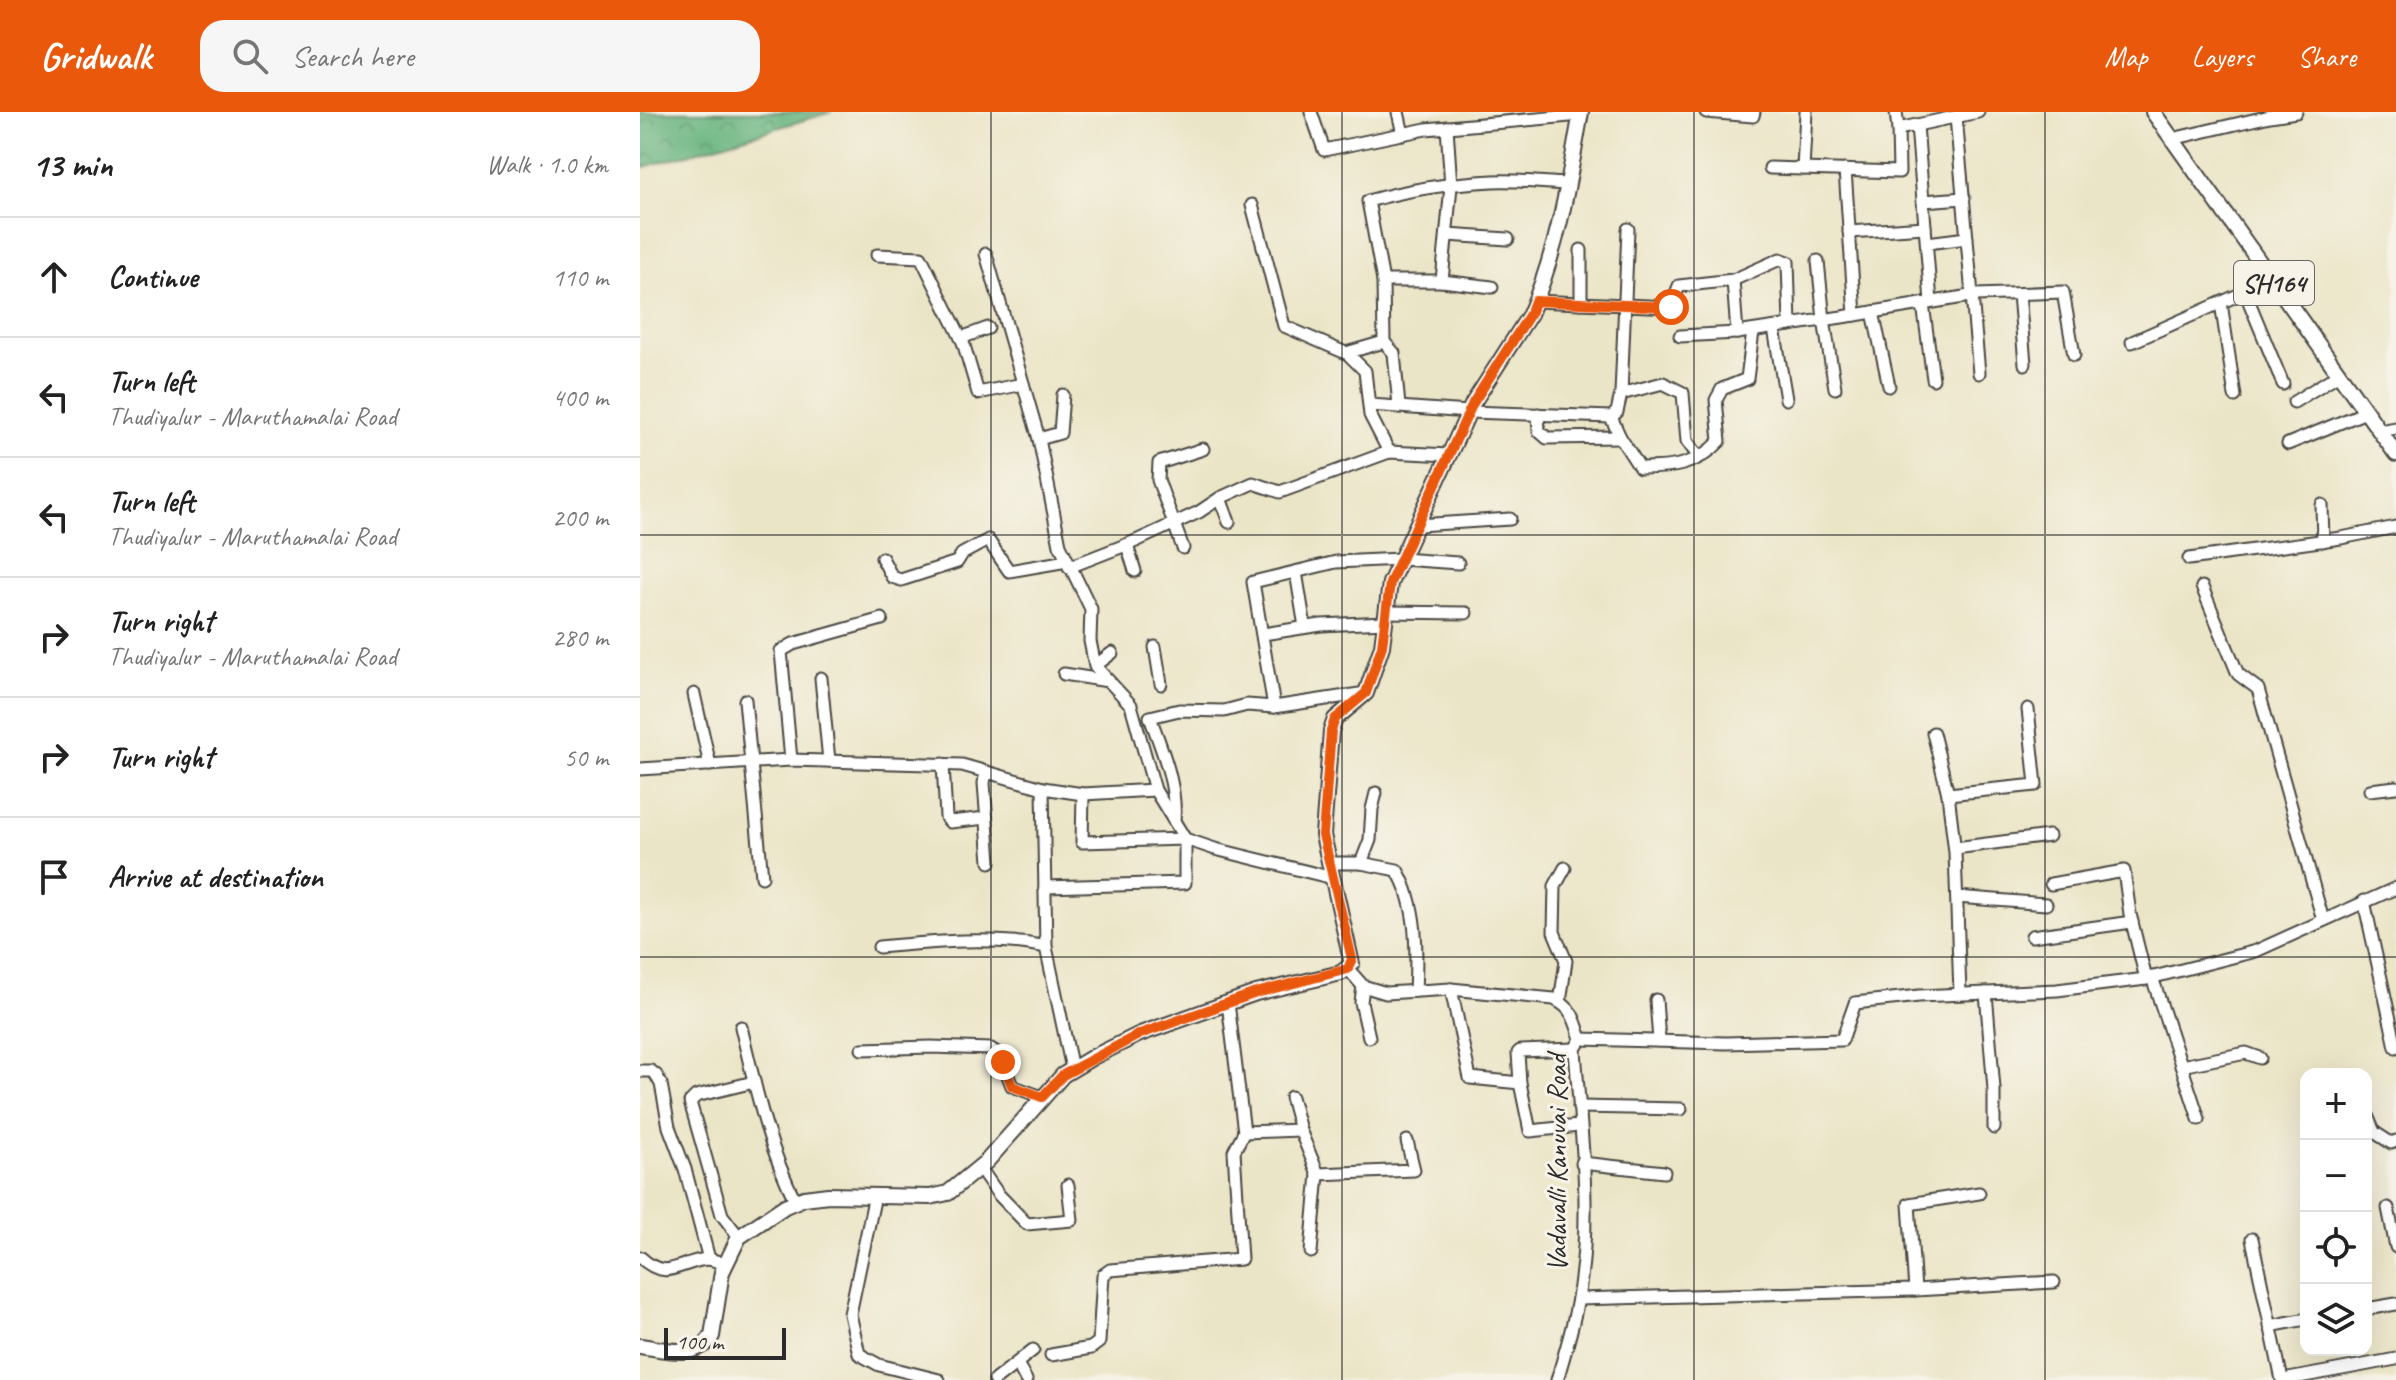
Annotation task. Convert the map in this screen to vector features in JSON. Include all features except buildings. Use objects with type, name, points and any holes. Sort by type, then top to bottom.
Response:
[{"type":"main road","name":"SH164","points":[[2153,112],[2396,454]]},
{"type":"main road","points":[[640,1346],[688,1351],[708,1342],[712,1336],[725,1264],[739,1237],[785,1206],[828,1195],[930,1197],[948,1193],[980,1168],[1042,1097],[1072,1069],[1140,1034],[1256,993],[1348,969],[1352,959],[1323,835],[1331,731],[1335,719],[1366,693],[1382,646],[1390,583],[1469,412],[1535,301],[1557,238],[1581,114]]},
{"type":"street","points":[[1311,112],[1324,150],[1403,134],[1523,116],[1581,114]]},
{"type":"street","points":[[1398,112],[1403,134]]},
{"type":"street","points":[[1706,112],[1753,116],[1754,112]]},
{"type":"street","points":[[1803,169],[1806,112]]},
{"type":"street","points":[[1770,168],[1899,172],[1896,112]]},
{"type":"street","points":[[1898,129],[1978,112]]},
{"type":"street","points":[[2172,139],[2270,114],[2296,112]]},
{"type":"street","points":[[1956,117],[1979,373]]},
{"type":"street","points":[[1917,125],[1927,243],[1927,303],[1933,379]]},
{"type":"street","points":[[1442,281],[1451,186],[1447,127]]},
{"type":"street","points":[[1845,170],[1855,315]]},
{"type":"street","points":[[1399,406],[1394,353],[1384,342],[1383,281],[1368,201],[1398,192],[1493,181],[1568,184]]},
{"type":"street","points":[[1923,201],[1964,198]]},
{"type":"street","points":[[1252,205],[1284,326],[1346,353],[1365,371],[1370,415],[1389,452]]},
{"type":"street","points":[[1849,232],[1925,227]]},
{"type":"street","points":[[1370,405],[1611,417],[1617,412],[1621,394],[1628,229]]},
{"type":"street","points":[[1447,235],[1508,239]]},
{"type":"street","points":[[1927,243],[1967,238]]},
{"type":"street","points":[[1581,250],[1581,303]]},
{"type":"street","points":[[986,254],[1039,439],[1060,545],[1091,609],[1090,641],[1095,666],[1131,705],[1155,790],[1185,839],[1185,883],[1045,887]]},
{"type":"street","points":[[877,255],[921,257],[961,338],[978,393],[1023,384]]},
{"type":"street","points":[[1535,301],[1671,307],[1679,286],[1733,280],[1780,259],[1788,262],[1790,325]]},
{"type":"street","points":[[1818,261],[1835,388]]},
{"type":"street","points":[[1733,280],[1737,333]]},
{"type":"street","points":[[2132,342],[2272,280]]},
{"type":"street","points":[[1383,281],[1442,281],[1492,287]]},
{"type":"street","points":[[1680,336],[1753,331],[1972,296],[2063,292],[2074,355]]},
{"type":"street","points":[[2245,292],[2283,384]]},
{"type":"street","points":[[2019,294],[2025,364]]},
{"type":"street","points":[[2221,303],[2235,396]]},
{"type":"street","points":[[1873,312],[1889,386]]},
{"type":"street","points":[[961,338],[988,328]]},
{"type":"street","points":[[1774,328],[1786,399]]},
{"type":"street","points":[[1611,417],[1640,468],[1676,468],[1711,451],[1720,441],[1716,400],[1722,389],[1747,379],[1753,331]]},
{"type":"street","points":[[1346,353],[1384,342]]},
{"type":"street","points":[[2294,402],[2339,374]]},
{"type":"street","points":[[1621,394],[1663,383],[1683,393],[1687,441],[1699,457]]},
{"type":"street","points":[[1039,439],[1060,433],[1063,395]]},
{"type":"street","points":[[2288,444],[2366,412]]},
{"type":"street","points":[[1538,414],[1539,431],[1547,438],[1620,437]]},
{"type":"street","points":[[2379,431],[2396,428]]},
{"type":"street","points":[[1183,548],[1158,480],[1159,463],[1203,449]]},
{"type":"street","points":[[882,558],[892,577],[901,580],[957,562],[962,554],[988,540],[1009,571],[1068,564],[1127,545],[1253,483],[1280,492],[1389,452],[1449,455]]},
{"type":"street","points":[[1220,498],[1229,522]]},
{"type":"street","points":[[2322,505],[2323,541]]},
{"type":"street","points":[[1418,525],[1510,519]]},
{"type":"street","points":[[2189,559],[2323,541],[2396,527]]},
{"type":"street","points":[[1127,545],[1135,571]]},
{"type":"street","points":[[1274,707],[1253,582],[1336,562],[1401,559],[1458,563]]},
{"type":"street","points":[[1296,572],[1305,627]]},
{"type":"street","points":[[2202,587],[2238,674],[2258,689],[2323,920]]},
{"type":"street","points":[[1263,634],[1386,617],[1466,613]]},
{"type":"street","points":[[791,760],[781,651],[793,644],[882,619]]},
{"type":"street","points":[[1155,647],[1161,684]]},
{"type":"street","points":[[1095,666],[1112,653]]},
{"type":"street","points":[[1064,674],[1108,681]]},
{"type":"street","points":[[821,678],[829,761]]},
{"type":"street","points":[[1174,821],[1176,804],[1166,762],[1150,717],[1179,710],[1224,711],[1247,705],[1274,707],[1366,693]]},
{"type":"street","points":[[694,694],[710,765]]},
{"type":"street","points":[[745,700],[762,877]]},
{"type":"street","points":[[1948,794],[2036,785],[2028,709]]},
{"type":"street","points":[[1933,733],[1948,794],[1955,848],[1960,994]]},
{"type":"street","points":[[640,769],[791,760],[943,764],[962,765],[1043,788],[1083,794],[1155,790]]},
{"type":"street","points":[[943,764],[946,817],[950,822],[986,818]]},
{"type":"street","points":[[986,772],[990,862]]},
{"type":"street","points":[[2370,790],[2396,787]]},
{"type":"street","points":[[1043,788],[1046,947],[1072,1069]]},
{"type":"street","points":[[1361,863],[1370,840],[1376,793]]},
{"type":"street","points":[[1083,794],[1082,842],[1185,839],[1215,849],[1331,871],[1361,863],[1397,870],[1403,881],[1417,950],[1415,991]]},
{"type":"street","points":[[1955,848],[2049,836]]},
{"type":"street","points":[[1560,1002],[1566,961],[1554,932],[1555,886],[1565,868]]},
{"type":"street","points":[[2051,884],[2124,871],[2132,922],[2199,1119]]},
{"type":"street","points":[[1579,1126],[1530,1131],[1520,1083],[1520,1051],[1578,1044],[1659,1041],[1842,1040],[1855,1003],[2057,990],[2149,978],[2256,951],[2396,888]]},
{"type":"street","points":[[1957,897],[2046,904]]},
{"type":"street","points":[[2364,901],[2396,1047]]},
{"type":"street","points":[[2032,936],[2132,922]]},
{"type":"street","points":[[879,947],[926,942],[1019,941],[1046,947]]},
{"type":"street","points":[[1348,969],[1363,986],[1386,993],[1451,989],[1543,996],[1560,1002],[1574,1013],[1578,1044]]},
{"type":"street","points":[[1363,986],[1361,1002],[1369,1037]]},
{"type":"street","points":[[1451,989],[1470,1078],[1520,1083]]},
{"type":"street","points":[[1986,993],[1994,1128]]},
{"type":"street","points":[[1656,1000],[1659,1041]]},
{"type":"street","points":[[1051,1355],[1091,1348],[1099,1342],[1103,1275],[1110,1270],[1241,1259],[1234,1151],[1244,1132],[1228,1003]]},
{"type":"street","points":[[741,1027],[781,1172],[796,1202]]},
{"type":"street","name":"Vadavalli Kanuvai Road","points":[[1557,1380],[1578,1299],[1586,1218],[1579,1126],[1578,1044]]},
{"type":"street","points":[[862,1049],[991,1049],[1000,1055],[1012,1086],[1042,1097]]},
{"type":"street","points":[[2181,1066],[2246,1053],[2260,1058]]},
{"type":"street","points":[[640,1071],[651,1071],[661,1084],[669,1127],[685,1169],[709,1259]]},
{"type":"street","points":[[739,1237],[722,1215],[690,1102],[696,1096],[754,1082]]},
{"type":"street","points":[[1291,1097],[1300,1130],[1318,1174],[1311,1252]]},
{"type":"street","points":[[1579,1107],[1681,1109]]},
{"type":"street","points":[[2372,1127],[2391,1143],[2396,1141]]},
{"type":"street","points":[[1244,1132],[1300,1130]]},
{"type":"street","points":[[1318,1174],[1414,1170],[1407,1141]]},
{"type":"street","points":[[1582,1163],[1664,1172]]},
{"type":"street","points":[[980,1168],[998,1194],[1027,1224],[1072,1220],[1068,1185]]},
{"type":"street","points":[[1915,1290],[1909,1204],[1979,1193]]},
{"type":"street","points":[[875,1195],[850,1314],[859,1354],[879,1365],[939,1380]]},
{"type":"street","points":[[2388,1208],[2396,1247]]},
{"type":"street","points":[[2252,1239],[2282,1380],[2396,1359]]},
{"type":"street","points":[[640,1257],[661,1271],[709,1259],[725,1264]]},
{"type":"street","points":[[1578,1299],[1915,1290],[2054,1282]]},
{"type":"street","points":[[2372,1308],[2396,1304]]},
{"type":"street","points":[[2270,1326],[2300,1320]]},
{"type":"street","points":[[995,1380],[1033,1350]]},
{"type":"street","points":[[1017,1363],[1026,1380]]},
{"type":"green space","points":[[640,112],[832,112],[640,168]]},
{"type":"route","points":[[1003,1062],[1012,1086],[1042,1097],[1063,1075],[1140,1034],[1256,993],[1348,969],[1352,959],[1323,835],[1331,731],[1335,719],[1366,693],[1382,646],[1390,583],[1473,403],[1530,314],[1535,301],[1671,307]]}]
